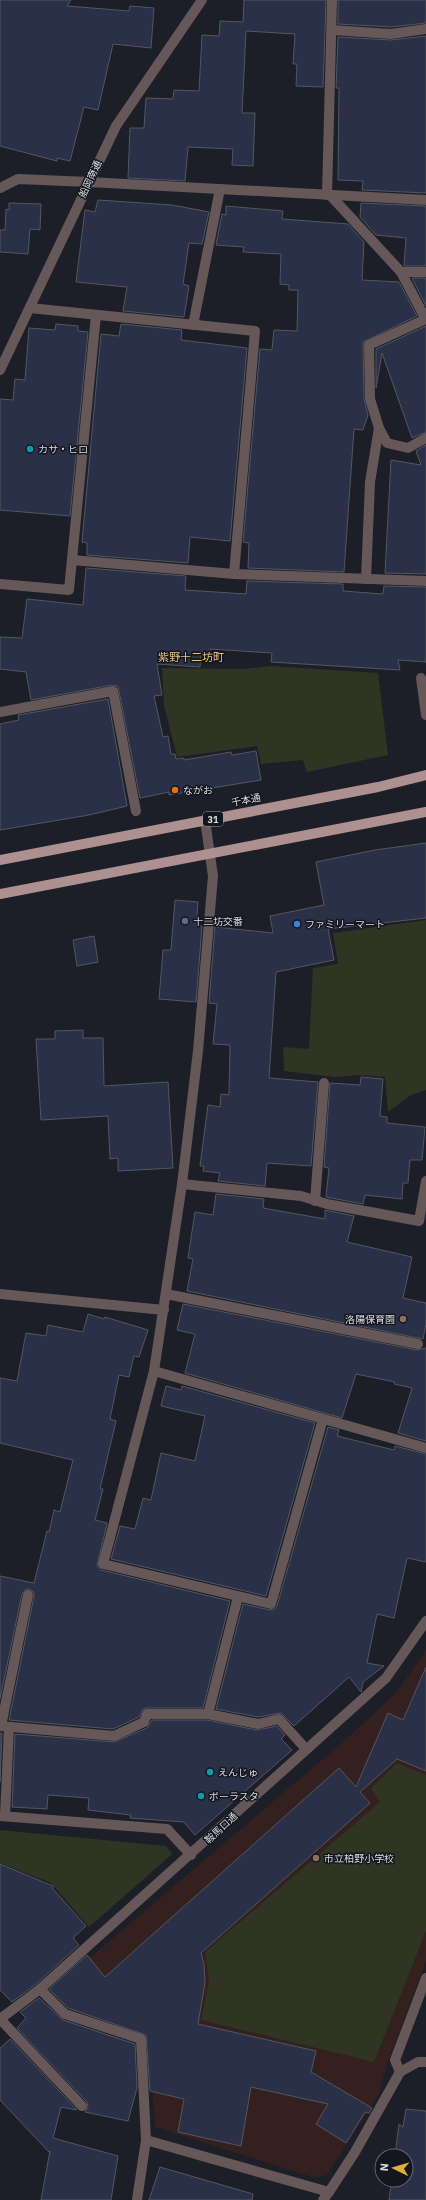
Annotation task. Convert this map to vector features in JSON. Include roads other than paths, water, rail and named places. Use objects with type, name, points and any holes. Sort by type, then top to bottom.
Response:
[{"type":"main road","name":"千本通","points":[[0,860],[378,787],[426,775]]},
{"type":"main road","points":[[0,894],[426,812]]},
{"type":"street","name":"船岡南通","points":[[0,370],[116,126],[202,0]]},
{"type":"street","points":[[332,0],[329,195],[400,272],[426,318],[368,345],[370,399],[379,428],[387,443],[408,448],[426,438]]},
{"type":"street","points":[[332,30],[391,34],[426,29]]},
{"type":"street","points":[[0,188],[18,180],[89,182],[426,200]]},
{"type":"street","points":[[193,325],[220,189]]},
{"type":"street","points":[[400,272],[426,272]]},
{"type":"street","points":[[30,308],[255,331],[234,574]]},
{"type":"street","points":[[0,584],[69,590],[96,315]]},
{"type":"street","points":[[366,579],[370,482],[379,428]]},
{"type":"street","points":[[72,560],[234,574],[426,581]]},
{"type":"street","points":[[422,678],[426,715]]},
{"type":"street","points":[[0,712],[113,691],[136,811]]},
{"type":"street","points":[[205,820],[213,876],[198,1051],[182,1184],[154,1371],[103,1564],[271,1604],[323,1419]]},
{"type":"street","points":[[315,1201],[324,1083]]},
{"type":"street","points":[[182,1184],[301,1196],[315,1201],[419,1221],[426,1181]]},
{"type":"street","points":[[0,1294],[164,1310]]},
{"type":"street","points":[[166,1294],[418,1344]]},
{"type":"street","points":[[154,1371],[426,1448]]},
{"type":"street","points":[[28,1595],[4,1726],[3,1816],[167,1829],[191,1855]]},
{"type":"street","points":[[208,1714],[238,1597]]},
{"type":"street","name":"鞍馬口通","points":[[0,2019],[40,1989],[191,1855],[386,1678],[426,1621]]},
{"type":"street","points":[[4,1726],[114,1736],[144,1722],[146,1714],[208,1714],[258,1724],[279,1719],[306,1749]]},
{"type":"street","points":[[400,2072],[395,2060],[426,1978]]},
{"type":"street","points":[[40,1989],[65,2014],[140,2039],[146,2140],[137,2200]]},
{"type":"street","points":[[0,2019],[82,2106]]},
{"type":"street","points":[[146,2140],[326,2196],[355,2152],[400,2072],[418,2062],[426,2062]]},
{"type":"place","name":"カサ・ヒロ","points":[[30,449]]},
{"type":"place","name":"ながお","points":[[175,790]]},
{"type":"place","name":"十二坊交番","points":[[185,921]]},
{"type":"place","name":"ファミリーマート","points":[[297,924]]},
{"type":"place","name":"洛陽保育園","points":[[403,1319]]},
{"type":"place","name":"えんじゅ","points":[[210,1772]]},
{"type":"place","name":"ポーラスタ","points":[[201,1796]]},
{"type":"place","name":"市立柏野小学校","points":[[316,1858]]},
{"type":"district","name":"紫野十二坊町","points":[[191,657]]}]
